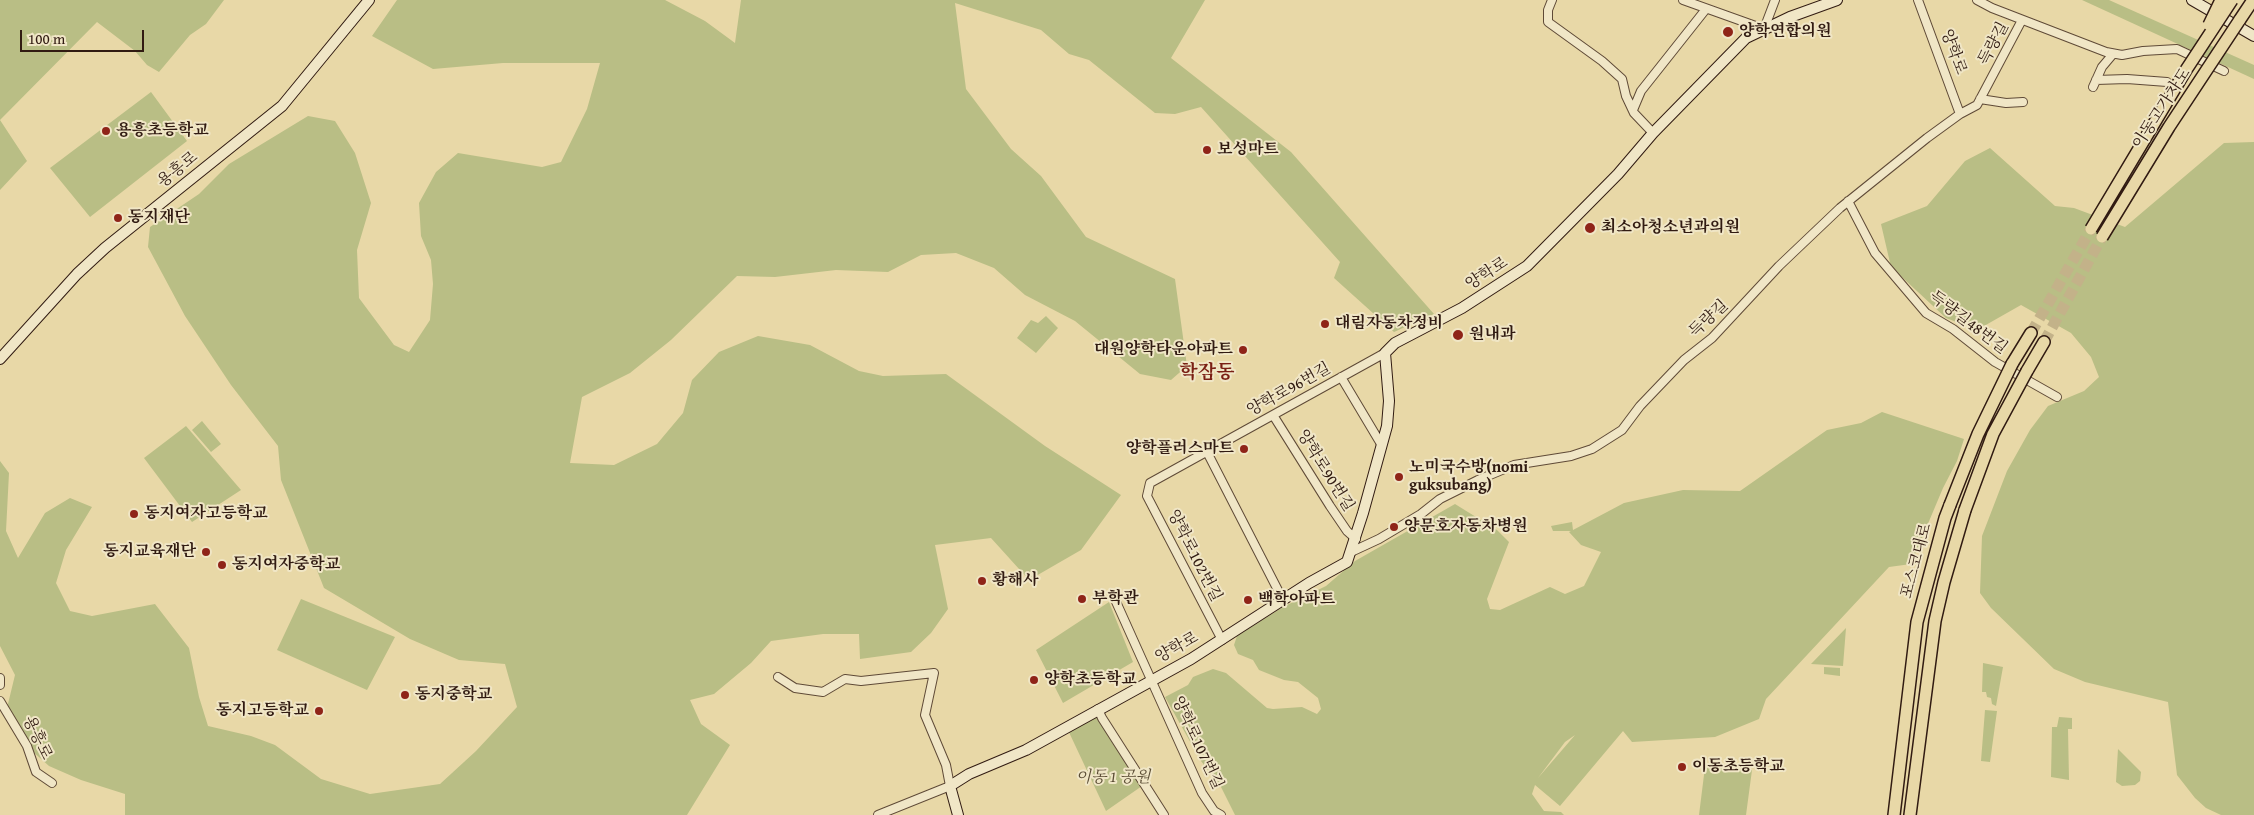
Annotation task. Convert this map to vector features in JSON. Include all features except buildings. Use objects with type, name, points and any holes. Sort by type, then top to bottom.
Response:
[{"type":"main road","points":[[2202,46],[2221,0]]},
{"type":"main road","name":"이동고가차도","points":[[2091,229],[2232,0]]},
{"type":"main road","name":"이동고가차도","points":[[2102,237],[2169,127],[2253,0]]},
{"type":"main road","points":[[2239,21],[2254,5]]},
{"type":"main road","name":"포스코대로","points":[[1894,815],[1917,622],[1945,518],[1978,434],[2012,364],[2031,333]]},
{"type":"main road","name":"포스코대로","points":[[1910,815],[1935,621],[1944,582],[1965,510],[1993,434],[2044,342]]},
{"type":"street","name":"용흥로","points":[[0,359],[78,274],[105,248],[282,106],[370,0]]},
{"type":"street","points":[[1552,0],[1548,10],[1548,22],[1602,61],[1622,79],[1626,96],[1633,110],[1653,133]]},
{"type":"street","points":[[1683,0],[1764,29],[1775,0]]},
{"type":"street","name":"양학로","points":[[878,815],[950,786],[969,774],[1026,750],[1222,640],[1346,562],[1356,539],[1387,426],[1389,401],[1385,353],[1395,343],[1462,308],[1527,266],[1618,174],[1653,133],[1746,38],[1837,0]]},
{"type":"street","name":"양학로","points":[[1918,0],[1960,114]]},
{"type":"street","points":[[1977,0],[2022,20],[2113,54],[2177,49],[2224,72]]},
{"type":"street","points":[[2192,0],[2254,36]]},
{"type":"street","points":[[1633,110],[1641,91],[1706,9]]},
{"type":"street","name":"득량길","points":[[1351,552],[1380,540],[1421,514],[1440,499],[1478,480],[1514,465],[1571,456],[1604,443],[1622,430],[1640,406],[1684,360],[1712,338],[1779,266],[1848,201],[1960,114],[1977,105],[2022,20]]},
{"type":"street","points":[[2113,54],[2102,67],[2094,83],[2127,79],[2167,82]]},
{"type":"street","points":[[1980,99],[2006,103],[2023,102]]},
{"type":"street","name":"득량길48번길","points":[[1848,201],[1875,253],[1926,313],[1953,329],[1995,362],[2057,397]]},
{"type":"street","name":"양학로96번길","points":[[1150,484],[1385,353]]},
{"type":"street","points":[[1342,377],[1381,444]]},
{"type":"street","name":"양학로90번길","points":[[1273,415],[1330,506],[1347,531],[1356,539]]},
{"type":"street","points":[[1206,452],[1283,600]]},
{"type":"street","name":"양학로102번길","points":[[1150,484],[1147,496],[1222,640]]},
{"type":"street","name":"양학로107번길","points":[[1113,595],[1202,793],[1214,810],[1221,815]]},
{"type":"street","points":[[778,677],[795,688],[823,692],[845,679],[861,681],[934,673],[925,715],[946,765],[958,815]]},
{"type":"street","points":[[0,678],[0,684]]},
{"type":"street","name":"용흥로","points":[[0,702],[27,746],[36,772],[52,783]]},
{"type":"street","points":[[1098,709],[1164,815]]},
{"type":"green space","points":[[0,0],[224,0],[206,24],[190,35],[159,72],[147,65],[135,51],[97,22],[0,120]]},
{"type":"green space","points":[[397,0],[665,0],[705,21],[735,43],[741,0],[1205,0],[1171,58],[1291,152],[1434,314],[1394,332],[1334,278],[1340,262],[1201,107],[1175,114],[1155,113],[1089,60],[1069,54],[1041,30],[955,3],[966,89],[1011,149],[1041,176],[1086,237],[1175,279],[1187,366],[1171,380],[1140,374],[1075,321],[1025,295],[994,268],[956,253],[921,255],[888,272],[836,270],[775,277],[737,276],[671,340],[630,373],[582,397],[570,463],[614,465],[657,444],[683,413],[692,380],[719,352],[758,336],[810,345],[859,371],[883,376],[946,374],[1045,446],[1121,495],[1081,550],[1029,580],[991,538],[935,545],[948,609],[931,633],[911,652],[860,659],[859,634],[823,634],[771,641],[751,663],[714,694],[690,700],[701,724],[730,745],[687,815],[125,815],[125,794],[81,780],[49,766],[22,742],[7,708],[15,675],[0,646],[0,461],[9,473],[6,531],[18,558],[45,513],[70,498],[92,507],[66,550],[56,583],[70,611],[92,616],[155,604],[189,648],[199,697],[208,726],[251,736],[275,745],[321,779],[370,794],[440,784],[476,751],[517,707],[505,664],[459,660],[410,639],[324,588],[281,480],[278,446],[231,385],[185,316],[148,247],[150,227],[199,194],[229,164],[308,116],[335,121],[355,153],[371,203],[357,250],[359,298],[394,345],[409,352],[430,320],[433,284],[431,260],[421,236],[419,203],[436,172],[458,153],[542,167],[561,162],[587,109],[600,63],[503,63],[433,69],[372,36]]},
{"type":"green space","points":[[2082,0],[2109,0],[2254,65],[2254,79]]},
{"type":"green space","points":[[151,92],[187,141],[90,217],[50,168]]},
{"type":"green space","points":[[0,120],[27,161],[0,190]]},
{"type":"green space","points":[[2254,142],[2254,815],[2221,815],[2206,808],[2195,798],[2177,775],[2168,702],[2085,682],[2054,669],[1991,608],[1980,593],[1982,536],[2007,471],[2030,430],[2048,406],[2084,391],[2099,377],[2091,357],[2071,333],[2021,305],[1977,330],[1946,318],[1891,267],[1881,224],[1927,206],[1965,161],[1990,148],[2055,206],[2074,208],[2125,227],[2224,143]]},
{"type":"green space","points":[[1046,316],[1058,328],[1036,353],[1017,338],[1031,320],[1038,323]]},
{"type":"green space","points":[[1882,412],[1964,439],[1957,461],[1943,488],[1911,564],[1889,567],[1766,699],[1759,719],[1715,737],[1632,742],[1623,731],[1560,806],[1535,785],[1532,794],[1544,811],[1561,812],[1564,815],[1235,815],[1221,787],[1201,761],[1165,697],[1188,685],[1193,677],[1213,669],[1226,673],[1267,708],[1302,707],[1317,714],[1321,709],[1318,698],[1298,682],[1284,680],[1259,670],[1253,660],[1238,654],[1234,645],[1237,636],[1283,607],[1326,586],[1355,561],[1455,504],[1497,530],[1509,542],[1487,599],[1490,609],[1500,610],[1550,587],[1565,594],[1584,586],[1601,552],[1581,545],[1569,532],[1571,531],[1553,531],[1551,526],[1572,522],[1573,530],[1624,503],[1683,490],[1740,491],[1827,430],[1861,423]],"holes":[[[1575,735],[1538,778],[1565,742]]]},
{"type":"green space","points":[[202,421],[221,444],[211,452],[192,430]]},
{"type":"green space","points":[[186,426],[241,490],[192,522],[144,458]]},
{"type":"green space","points":[[301,599],[395,637],[367,690],[277,650]]},
{"type":"green space","points":[[1109,602],[1133,662],[1063,703],[1036,650]]},
{"type":"green space","points":[[1846,628],[1843,666],[1811,664]]},
{"type":"green space","points":[[1983,663],[2003,667],[1996,706],[1992,704],[1991,698],[1987,697],[1986,692],[1982,692]]},
{"type":"green space","points":[[1824,667],[1840,668],[1840,676],[1824,674]]},
{"type":"green space","name":"이동 1 공원","points":[[1098,709],[1142,786],[1106,811],[1067,728]]},
{"type":"green space","points":[[1985,710],[1997,711],[1990,762],[1981,761]]},
{"type":"green space","points":[[2059,717],[2072,718],[2072,729],[2068,729],[2069,780],[2051,777],[2052,727],[2057,727]]},
{"type":"green space","points":[[2118,749],[2141,772],[2140,781],[2135,785],[2122,786],[2116,782]]},
{"type":"green space","points":[[1705,767],[1752,770],[1746,815],[1699,815]]},
{"type":"tunnel","points":[[2031,333],[2091,229]]},
{"type":"tunnel","points":[[2044,342],[2102,237]]},
{"type":"place","name":"양학연합의원","points":[[1728,32]]},
{"type":"place","name":"용흥초등학교","points":[[106,131]]},
{"type":"place","name":"보성마트","points":[[1207,150]]},
{"type":"place","name":"동지재단","points":[[118,218]]},
{"type":"place","name":"최소아청소년과의원","points":[[1590,228]]},
{"type":"place","name":"대림자동차정비","points":[[1325,324]]},
{"type":"place","name":"원내과","points":[[1458,335]]},
{"type":"place","name":"대원양학타운아파트","points":[[1243,350]]},
{"type":"place","name":"양학플러스마트","points":[[1244,449]]},
{"type":"place","name":"노미국수방(nomi guksubang)","points":[[1399,477]]},
{"type":"place","name":"동지여자고등학교","points":[[134,514]]},
{"type":"place","name":"양문호자동차병원","points":[[1394,527]]},
{"type":"place","name":"동지교육재단","points":[[206,552]]},
{"type":"place","name":"동지여자중학교","points":[[222,565]]},
{"type":"place","name":"황해사","points":[[982,581]]},
{"type":"place","name":"부학관","points":[[1082,599]]},
{"type":"place","name":"백학아파트","points":[[1248,600]]},
{"type":"place","name":"양학초등학교","points":[[1034,680]]},
{"type":"place","name":"동지중학교","points":[[405,695]]},
{"type":"place","name":"동지고등학교","points":[[319,711]]},
{"type":"place","name":"이동초등학교","points":[[1682,767]]},
{"type":"district","name":"학잠동","points":[[1207,373]]}]
